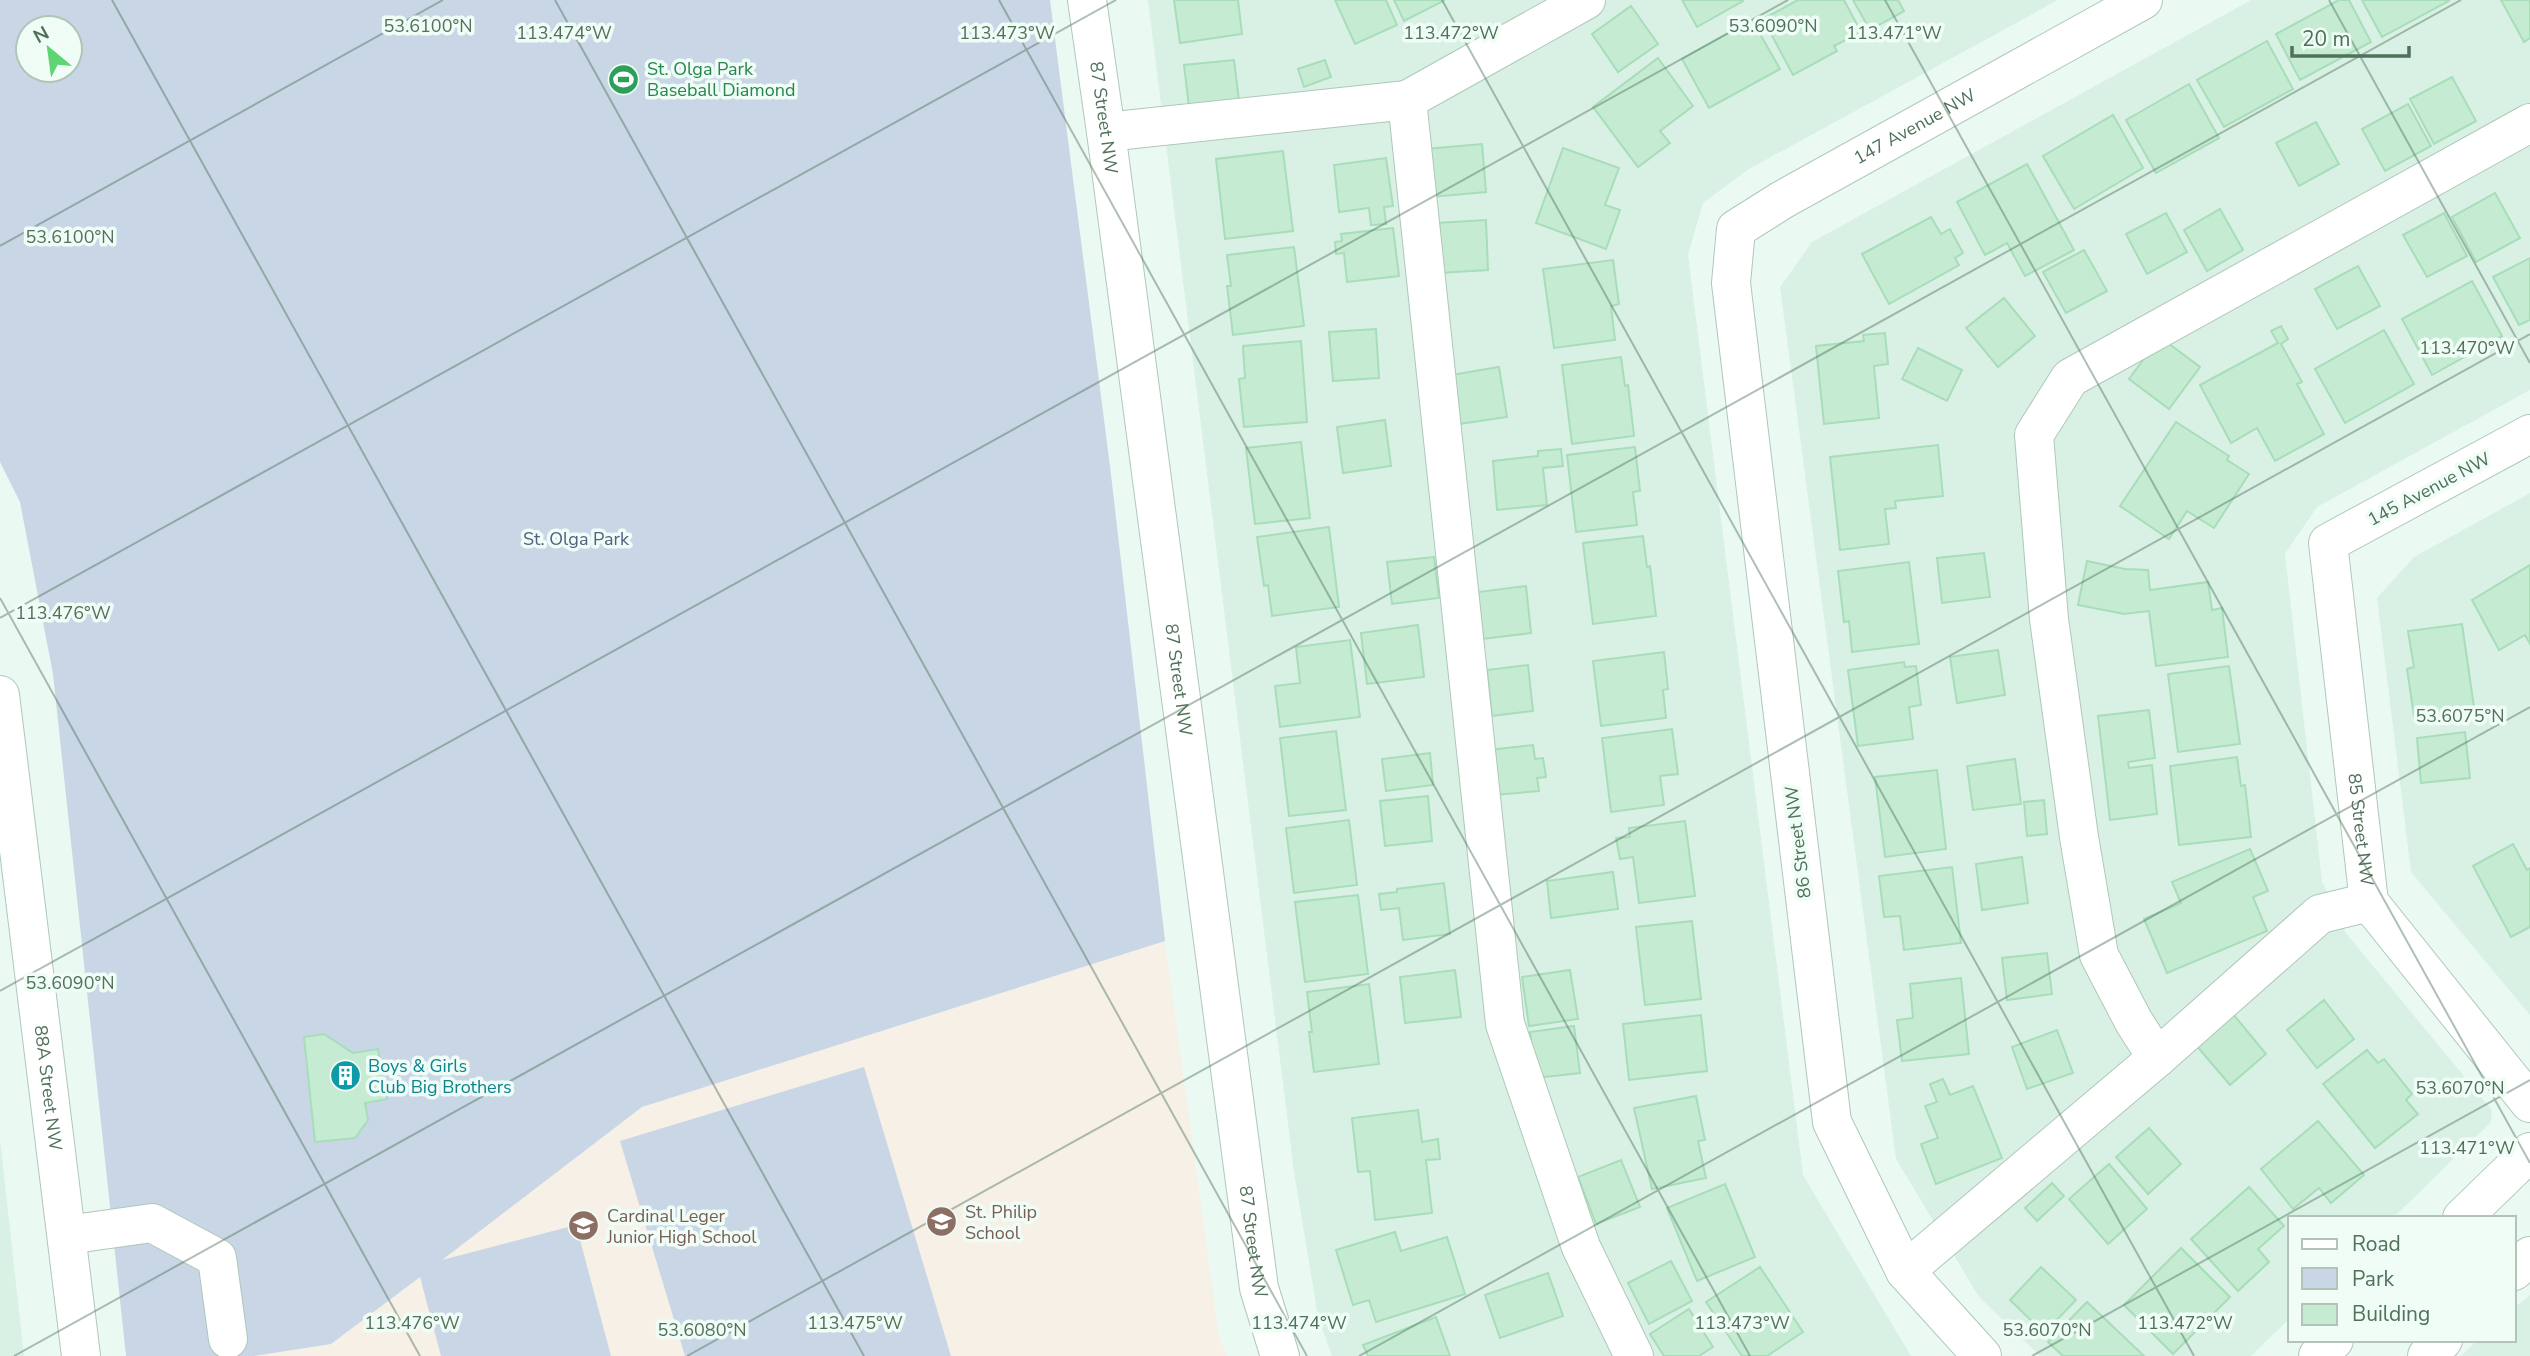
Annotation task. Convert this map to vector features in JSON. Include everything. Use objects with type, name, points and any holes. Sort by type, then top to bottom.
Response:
[{"type":"street","name":"87 Street NW","points":[[1087,0],[1107,132],[1259,1288],[1280,1356]]},
{"type":"street","points":[[1107,132],[1407,100],[1586,0]]},
{"type":"street","name":"147 Avenue NW","points":[[1731,284],[1736,229],[1782,200],[2143,0]]},
{"type":"street","points":[[1407,100],[1504,1024],[1581,1247],[1634,1356]]},
{"type":"street","points":[[2157,1058],[2134,1022],[2099,956],[2079,837],[2049,619],[2034,435],[2070,378],[2530,123]]},
{"type":"street","name":"86 Street NW","points":[[1731,284],[1832,1122],[1905,1271],[1982,1356]]},
{"type":"street","name":"145 Avenue NW","points":[[2328,543],[2530,435]]},
{"type":"street","name":"85 Street NW","points":[[2328,543],[2369,902],[2530,1104]]},
{"type":"street","name":"88A Street NW","points":[[0,695],[15,934],[67,1235],[81,1356]]},
{"type":"street","points":[[1905,1271],[2157,1058],[2320,914],[2369,902]]},
{"type":"street","points":[[2464,1216],[2530,1152]]},
{"type":"street","points":[[67,1235],[152,1223],[217,1258],[228,1339]]},
{"type":"street","points":[[2516,1269],[2530,1256]]},
{"type":"street","points":[[2318,1356],[2332,1342]]},
{"type":"street","points":[[2427,1356],[2441,1342]]},
{"type":"shaded area","points":[[1148,0],[2058,0],[1749,169],[1703,203],[1688,255],[1803,1175],[1911,1356],[1332,1356],[1318,1317],[1294,1172]]},
{"type":"shaded area","points":[[2251,0],[2530,0],[2530,390],[2317,507],[2285,554],[2322,881],[2345,932],[2492,1110],[2491,1122],[2395,1216],[2288,1216],[2288,1320],[2251,1356],[2040,1356],[1979,1297],[1896,1159],[1780,287],[1812,242]]},
{"type":"shaded area","points":[[2530,493],[2530,1015],[2411,872],[2377,598],[2414,557]]},
{"type":"shaded area","name":"St. Philip School","points":[[1165,941],[1219,1336],[1227,1356],[254,1356],[331,1344],[642,1107]]},
{"type":"shaded area","points":[[0,1139],[24,1356],[0,1356]]},
{"type":"shaded area","points":[[2530,1295],[2530,1356],[2461,1356],[2475,1342],[2516,1342],[2516,1306]]},
{"type":"green space","name":"St. Olga Park","points":[[0,0],[1050,0],[1110,466],[1165,941],[642,1107],[442,1260],[576,1225],[611,1356],[441,1356],[420,1277],[331,1344],[254,1356],[126,1356],[53,674],[20,502],[0,462]]},
{"type":"green space","points":[[864,1067],[951,1356],[685,1356],[620,1141]]},
{"type":"building","points":[[1174,0],[1238,0],[1242,34],[1180,43]]},
{"type":"building","points":[[1335,0],[1386,0],[1397,25],[1355,44]]},
{"type":"building","points":[[1394,0],[1445,0],[1404,21]]},
{"type":"building","points":[[1682,0],[1742,0],[1743,1],[1697,27]]},
{"type":"building","points":[[1798,0],[1844,0],[1861,32],[1834,46],[1837,51],[1793,75],[1763,19]]},
{"type":"building","points":[[1853,0],[1898,0],[1904,11],[1870,30]]},
{"type":"building","points":[[2339,0],[2349,0],[2371,42],[2300,80],[2276,34]]},
{"type":"building","points":[[2362,0],[2449,0],[2449,1],[2382,37]]},
{"type":"building","points":[[2501,0],[2530,0],[2530,38],[2524,42]]},
{"type":"building","points":[[1631,6],[1658,44],[1618,72],[1592,34]]},
{"type":"building","points":[[1752,20],[1780,69],[1709,108],[1682,59]]},
{"type":"building","points":[[2267,41],[2293,89],[2224,127],[2197,80]]},
{"type":"building","points":[[1658,58],[1693,106],[1660,131],[1670,143],[1638,167],[1593,107]]},
{"type":"building","points":[[1234,60],[1240,109],[1190,115],[1184,65]]},
{"type":"building","points":[[1325,60],[1331,77],[1304,87],[1298,69]]},
{"type":"building","points":[[2452,77],[2476,121],[2434,144],[2410,99]]},
{"type":"building","points":[[2189,84],[2219,138],[2156,173],[2126,120]]},
{"type":"building","points":[[2408,104],[2431,146],[2385,171],[2362,129]]},
{"type":"building","points":[[2113,115],[2143,168],[2074,209],[2043,156]]},
{"type":"building","points":[[2316,122],[2339,164],[2299,186],[2276,143]]},
{"type":"building","points":[[1482,144],[1486,192],[1431,197],[1426,149]]},
{"type":"building","points":[[1563,148],[1619,168],[1605,205],[1620,210],[1606,249],[1536,223]]},
{"type":"building","points":[[1283,151],[1293,231],[1225,239],[1216,159]]},
{"type":"building","points":[[1386,158],[1393,206],[1384,207],[1386,224],[1371,225],[1369,208],[1339,212],[1334,165]]},
{"type":"building","points":[[2027,164],[2074,250],[2025,276],[2007,243],[1985,255],[1957,202]]},
{"type":"building","points":[[2495,193],[2520,238],[2476,262],[2452,217]]},
{"type":"building","points":[[2220,209],[2243,250],[2207,271],[2184,230]]},
{"type":"building","points":[[2166,213],[2187,252],[2147,274],[2126,234]]},
{"type":"building","points":[[2444,213],[2467,256],[2427,277],[2403,235]]},
{"type":"building","points":[[1931,217],[1941,234],[1950,229],[1963,253],[1955,258],[1959,265],[1889,304],[1862,254]]},
{"type":"building","points":[[1486,220],[1488,270],[1439,273],[1436,223]]},
{"type":"building","points":[[1393,228],[1399,276],[1347,282],[1344,253],[1336,254],[1335,242],[1342,241],[1341,234]]},
{"type":"building","points":[[1294,247],[1304,326],[1233,335],[1227,286],[1231,286],[1227,255]]},
{"type":"building","points":[[2084,250],[2107,291],[2066,313],[2043,272]]},
{"type":"building","points":[[2530,258],[2530,320],[2519,325],[2493,277]]},
{"type":"building","points":[[1613,260],[1619,304],[1611,306],[1615,340],[1554,348],[1543,269]]},
{"type":"building","points":[[2358,266],[2380,306],[2337,329],[2315,289]]},
{"type":"building","points":[[2472,281],[2502,336],[2432,375],[2402,319]]},
{"type":"building","points":[[2004,298],[2035,336],[1998,367],[1966,328]]},
{"type":"building","points":[[2281,326],[2288,339],[2281,344],[2302,382],[2297,384],[2324,434],[2275,461],[2257,428],[2231,443],[2200,385],[2278,343],[2271,331]]},
{"type":"building","points":[[1376,329],[1379,378],[1333,381],[1329,332]]},
{"type":"building","points":[[2384,330],[2414,384],[2345,423],[2315,369]]},
{"type":"building","points":[[1885,333],[1888,364],[1874,366],[1879,418],[1824,424],[1816,346],[1864,341],[1863,335]]},
{"type":"building","points":[[2160,337],[2200,367],[2169,409],[2129,379]]},
{"type":"building","points":[[1301,341],[1307,422],[1244,427],[1239,379],[1245,378],[1243,346]]},
{"type":"building","points":[[1918,348],[1962,370],[1947,401],[1902,379]]},
{"type":"building","points":[[1621,357],[1625,386],[1628,385],[1634,436],[1572,444],[1562,365]]},
{"type":"building","points":[[1499,367],[1507,417],[1459,424],[1451,375]]},
{"type":"building","points":[[1385,420],[1391,466],[1343,473],[1337,427]]},
{"type":"building","points":[[2176,422],[2229,456],[2227,460],[2249,474],[2214,528],[2187,511],[2169,539],[2120,506]]},
{"type":"building","points":[[1301,442],[1310,518],[1255,524],[1246,448]]},
{"type":"building","points":[[1938,445],[1943,496],[1895,501],[1896,508],[1885,509],[1889,544],[1840,550],[1830,457]]},
{"type":"building","points":[[1635,447],[1640,491],[1633,492],[1637,525],[1576,532],[1567,455]]},
{"type":"building","points":[[1561,449],[1563,466],[1543,468],[1547,505],[1497,510],[1493,461],[1538,456],[1538,451]]},
{"type":"building","points":[[1329,527],[1339,607],[1272,616],[1268,585],[1264,586],[1257,537]]},
{"type":"building","points":[[1643,536],[1656,616],[1593,624],[1583,543]]},
{"type":"building","points":[[1984,553],[1990,597],[1942,603],[1937,558]]},
{"type":"building","points":[[1434,557],[1439,598],[1392,604],[1387,562]]},
{"type":"building","points":[[2087,561],[2125,569],[2148,570],[2150,590],[2208,582],[2212,610],[2222,608],[2228,657],[2156,666],[2149,611],[2124,614],[2078,605]]},
{"type":"building","points":[[1909,562],[1919,644],[1852,652],[1849,621],[1844,622],[1838,571]]},
{"type":"building","points":[[2530,565],[2530,644],[2525,635],[2499,650],[2472,600]]},
{"type":"building","points":[[1526,586],[1531,633],[1483,639],[1478,592]]},
{"type":"building","points":[[2462,624],[2474,707],[2414,716],[2407,669],[2414,667],[2408,631]]},
{"type":"building","points":[[1418,625],[1424,677],[1367,684],[1361,633]]},
{"type":"building","points":[[1350,640],[1360,717],[1280,727],[1275,686],[1300,683],[1296,647]]},
{"type":"building","points":[[1998,650],[2005,695],[1957,703],[1950,657]]},
{"type":"building","points":[[1664,652],[1668,689],[1663,690],[1666,718],[1601,726],[1593,661]]},
{"type":"building","points":[[1904,662],[1905,667],[1916,666],[1921,705],[1909,707],[1913,739],[1858,746],[1848,670]]},
{"type":"building","points":[[1528,665],[1533,711],[1492,716],[1487,670]]},
{"type":"building","points":[[2229,666],[2240,744],[2178,752],[2168,674]]},
{"type":"building","points":[[2149,710],[2155,758],[2128,762],[2129,768],[2152,765],[2157,814],[2110,820],[2098,716]]},
{"type":"building","points":[[1672,729],[1678,774],[1660,776],[1664,805],[1611,812],[1602,738]]},
{"type":"building","points":[[1336,731],[1346,810],[1289,816],[1280,738]]},
{"type":"building","points":[[2465,732],[2470,778],[2421,783],[2417,738]]},
{"type":"building","points":[[1533,745],[1535,759],[1543,758],[1546,777],[1537,778],[1539,791],[1495,795],[1490,750]]},
{"type":"building","points":[[1430,753],[1433,785],[1386,791],[1382,759]]},
{"type":"building","points":[[2237,757],[2241,786],[2245,785],[2251,837],[2179,845],[2170,766]]},
{"type":"building","points":[[2015,759],[2021,804],[1973,810],[1967,766]]},
{"type":"building","points":[[1937,770],[1946,849],[1885,857],[1875,777]]},
{"type":"building","points":[[1428,796],[1432,841],[1385,846],[1380,801]]},
{"type":"building","points":[[2044,800],[2047,834],[2027,836],[2024,802]]},
{"type":"building","points":[[1349,820],[1357,885],[1294,893],[1286,828]]},
{"type":"building","points":[[1685,821],[1695,896],[1639,903],[1633,857],[1620,859],[1616,838],[1630,837],[1629,828]]},
{"type":"building","points":[[2513,844],[2527,870],[2530,868],[2530,927],[2511,937],[2473,866]]},
{"type":"building","points":[[2250,849],[2268,891],[2253,897],[2267,931],[2167,973],[2144,919],[2181,903],[2172,882]]},
{"type":"building","points":[[2022,857],[2028,903],[1982,910],[1976,864]]},
{"type":"building","points":[[1952,867],[1961,943],[1904,950],[1900,916],[1884,917],[1879,876]]},
{"type":"building","points":[[1613,872],[1618,909],[1551,918],[1547,881]]},
{"type":"building","points":[[1444,883],[1450,934],[1403,940],[1399,908],[1381,910],[1379,894]]},
{"type":"building","points":[[1358,895],[1368,974],[1305,982],[1295,902]]},
{"type":"building","points":[[1692,921],[1701,999],[1645,1005],[1636,927]]},
{"type":"building","points":[[2047,953],[2052,994],[2007,1000],[2002,958]]},
{"type":"building","points":[[1455,970],[1461,1017],[1405,1023],[1400,977]]},
{"type":"building","points":[[1570,970],[1578,1019],[1529,1026],[1522,977]]},
{"type":"building","points":[[1961,978],[1969,1054],[1902,1061],[1897,1020],[1913,1018],[1910,984]]},
{"type":"building","points":[[1369,984],[1379,1064],[1314,1072],[1307,992]]},
{"type":"building","points":[[2324,1000],[2354,1039],[2317,1068],[2287,1030]]},
{"type":"building","points":[[2233,1014],[2266,1054],[2230,1085],[2196,1045]]},
{"type":"building","points":[[1701,1015],[1707,1071],[1629,1080],[1623,1024]]},
{"type":"building","points":[[1574,1026],[1580,1073],[1536,1078],[1530,1032]]},
{"type":"building","points":[[2057,1030],[2073,1073],[2027,1089],[2012,1047]]},
{"type":"building","name":"Boys & Girls Club Big Brothers","points":[[324,1034],[353,1053],[378,1049],[387,1099],[365,1103],[368,1120],[355,1138],[315,1142],[304,1037]]},
{"type":"building","points":[[2367,1050],[2378,1063],[2384,1059],[2412,1094],[2406,1100],[2418,1114],[2375,1148],[2323,1084]]},
{"type":"building","points":[[1943,1079],[1950,1095],[1973,1086],[2002,1158],[1936,1184],[1921,1144],[1938,1138],[1925,1106],[1937,1102],[1930,1084]]},
{"type":"building","points":[[1696,1096],[1705,1140],[1698,1141],[1706,1178],[1652,1189],[1634,1108]]},
{"type":"building","points":[[1418,1110],[1422,1142],[1438,1139],[1440,1159],[1426,1160],[1432,1213],[1375,1220],[1370,1171],[1358,1172],[1352,1118]]},
{"type":"building","points":[[2318,1121],[2364,1175],[2331,1203],[2319,1188],[2293,1209],[2261,1169]]},
{"type":"building","points":[[2149,1128],[2181,1164],[2148,1194],[2116,1157]]},
{"type":"building","points":[[1621,1160],[1640,1207],[1596,1224],[1578,1177]]},
{"type":"building","points":[[2109,1164],[2147,1209],[2108,1244],[2069,1199]]},
{"type":"building","points":[[2052,1183],[2064,1196],[2037,1221],[2025,1208]]},
{"type":"building","points":[[1725,1184],[1755,1257],[1697,1281],[1667,1208]]},
{"type":"building","points":[[2249,1187],[2284,1226],[2258,1249],[2269,1262],[2238,1291],[2191,1239]]},
{"type":"building","points":[[1395,1232],[1401,1251],[1447,1237],[1465,1294],[1376,1322],[1369,1300],[1353,1305],[1336,1250]]},
{"type":"building","points":[[2181,1248],[2230,1297],[2173,1354],[2124,1305]]},
{"type":"building","points":[[1671,1261],[1692,1301],[1649,1324],[1628,1283]]},
{"type":"building","points":[[1760,1267],[1803,1332],[1767,1356],[1742,1356],[1706,1302]]},
{"type":"building","points":[[2041,1267],[2076,1300],[2044,1333],[2010,1300]]},
{"type":"building","points":[[1548,1273],[1563,1316],[1500,1338],[1485,1295]]},
{"type":"building","points":[[2087,1302],[2144,1356],[2063,1356],[2048,1342]]},
{"type":"building","points":[[1689,1309],[1713,1347],[1699,1356],[1664,1356],[1650,1334]]},
{"type":"building","points":[[1436,1317],[1450,1356],[1368,1356],[1363,1345]]},
{"type":"place","name":"St. Olga Park Baseball Diamond","points":[[624,79]]},
{"type":"place","name":"Boys & Girls Club Big Brothers","points":[[345,1076]]},
{"type":"place","name":"St. Philip School","points":[[942,1222]]},
{"type":"place","name":"Cardinal Leger Junior High School","points":[[584,1226]]}]
